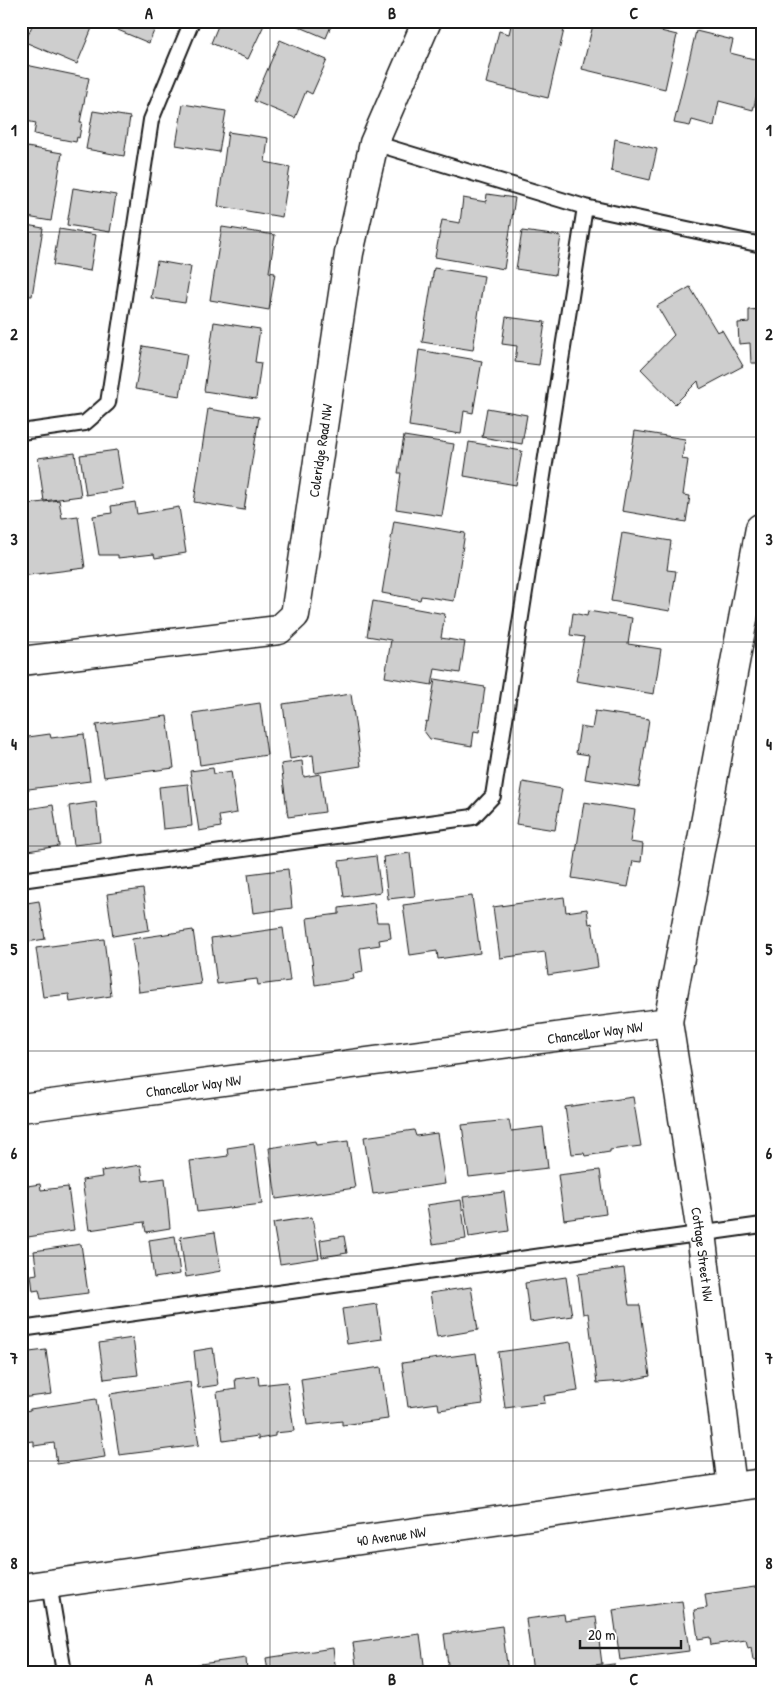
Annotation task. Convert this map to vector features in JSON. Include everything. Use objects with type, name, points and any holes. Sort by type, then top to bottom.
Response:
[{"type":"street","name":"Coleridge Road NW","points":[[21,661],[279,630],[295,614],[349,253],[374,144],[426,21]]},
{"type":"street","points":[[668,1022],[760,528],[762,527]]},
{"type":"street","name":"Chancellor Way NW","points":[[21,1108],[668,1022]]},
{"type":"street","name":"Cottage Street NW","points":[[668,1022],[701,1233],[732,1487]]},
{"type":"street","name":"40 Avenue NW","points":[[21,1588],[762,1483]]},
{"type":"lane","points":[[21,432],[85,423],[108,403],[151,120],[192,21]]},
{"type":"lane","points":[[374,144],[584,207],[762,245]]},
{"type":"lane","points":[[21,880],[473,817],[494,796],[584,207]]},
{"type":"lane","points":[[21,1329],[762,1225]]},
{"type":"lane","points":[[49,1584],[64,1672]]},
{"type":"building","points":[[34,21],[95,21],[77,64],[25,42]]},
{"type":"building","points":[[116,21],[158,21],[149,43],[113,28]]},
{"type":"building","points":[[220,21],[256,21],[264,25],[248,59],[211,43]]},
{"type":"building","points":[[286,21],[333,21],[326,38]]},
{"type":"building","points":[[512,21],[566,21],[548,98],[486,83],[499,31],[509,34]]},
{"type":"building","points":[[594,21],[620,21],[677,35],[665,89],[582,69]]},
{"type":"building","points":[[696,31],[733,40],[730,53],[762,61],[762,75],[753,110],[719,101],[714,126],[692,120],[690,126],[674,123]]},
{"type":"building","points":[[280,40],[327,60],[312,94],[306,91],[295,118],[254,101]]},
{"type":"building","points":[[21,62],[26,63],[26,65],[89,78],[80,122],[82,122],[79,138],[77,137],[76,142],[34,134],[36,123],[21,120],[26,94],[21,93]]},
{"type":"building","points":[[183,104],[226,111],[219,152],[176,145]]},
{"type":"building","points":[[93,111],[130,117],[124,156],[86,149]]},
{"type":"building","points":[[228,132],[268,138],[265,162],[290,167],[282,217],[218,206]]},
{"type":"building","points":[[615,139],[657,149],[650,180],[611,171]]},
{"type":"building","points":[[21,146],[62,153],[51,221],[21,216]]},
{"type":"building","points":[[73,188],[116,195],[110,232],[67,225]]},
{"type":"building","points":[[487,194],[515,198],[504,269],[435,257],[442,220],[460,223],[463,198],[486,202]]},
{"type":"building","points":[[21,224],[43,228],[32,296],[21,295]]},
{"type":"building","points":[[222,227],[275,235],[269,272],[275,273],[269,310],[210,300]]},
{"type":"building","points":[[59,229],[96,235],[90,271],[53,265]]},
{"type":"building","points":[[522,231],[561,236],[555,275],[516,269]]},
{"type":"building","points":[[157,261],[191,267],[185,303],[151,298]]},
{"type":"building","points":[[434,268],[484,276],[473,350],[422,342]]},
{"type":"building","points":[[690,287],[717,332],[722,330],[743,366],[700,389],[698,381],[675,404],[641,369],[674,335],[657,306]]},
{"type":"building","points":[[762,309],[762,363],[751,363],[750,343],[739,344],[738,323],[749,322],[749,310]]},
{"type":"building","points":[[506,317],[545,322],[539,365],[515,362],[517,346],[502,344]]},
{"type":"building","points":[[214,322],[260,329],[255,362],[261,363],[256,399],[204,391]]},
{"type":"building","points":[[143,346],[187,354],[180,396],[135,389]]},
{"type":"building","points":[[419,350],[482,361],[473,413],[464,411],[461,434],[409,426]]},
{"type":"building","points":[[487,408],[527,415],[522,444],[482,437]]},
{"type":"building","points":[[208,409],[259,417],[244,510],[194,502]]},
{"type":"building","points":[[635,431],[685,439],[682,459],[688,460],[683,495],[690,496],[686,522],[622,511]]},
{"type":"building","points":[[404,436],[454,444],[442,516],[396,509],[401,473],[398,473]]},
{"type":"building","points":[[469,442],[522,451],[516,485],[464,476]]},
{"type":"building","points":[[117,450],[123,489],[86,495],[80,455]]},
{"type":"building","points":[[75,453],[81,496],[44,501],[38,458]]},
{"type":"building","points":[[59,500],[62,518],[78,516],[85,568],[21,576],[21,505]]},
{"type":"building","points":[[135,502],[137,514],[179,507],[186,553],[155,558],[154,554],[118,558],[118,555],[99,555],[93,516],[112,513],[111,506]]},
{"type":"building","points":[[394,521],[465,533],[454,601],[421,596],[420,600],[382,593]]},
{"type":"building","points":[[622,533],[671,541],[667,570],[676,571],[670,611],[611,601]]},
{"type":"building","points":[[373,601],[445,614],[441,638],[465,642],[460,673],[435,669],[432,685],[385,677],[391,640],[367,636]]},
{"type":"building","points":[[588,611],[632,618],[628,644],[661,649],[654,694],[576,681],[584,637],[570,635],[573,613],[587,616]]},
{"type":"building","points":[[435,679],[485,687],[479,732],[474,731],[472,746],[430,739],[424,731],[426,721],[428,722]]},
{"type":"building","points":[[351,694],[361,766],[315,773],[313,755],[290,759],[283,704]]},
{"type":"building","points":[[260,703],[267,755],[200,765],[193,713]]},
{"type":"building","points":[[595,711],[649,719],[639,787],[585,779],[589,755],[576,753],[580,727],[592,729]]},
{"type":"building","points":[[167,716],[174,768],[104,777],[96,725]]},
{"type":"building","points":[[50,734],[51,738],[84,734],[90,781],[21,790],[21,738]]},
{"type":"building","points":[[302,761],[304,777],[320,774],[325,812],[288,817],[281,764]]},
{"type":"building","points":[[213,768],[214,774],[231,771],[237,813],[219,816],[221,827],[199,831],[190,771]]},
{"type":"building","points":[[523,782],[562,789],[555,830],[516,824]]},
{"type":"building","points":[[188,784],[192,826],[163,829],[159,787]]},
{"type":"building","points":[[96,802],[100,842],[74,845],[69,806]]},
{"type":"building","points":[[584,802],[635,810],[630,842],[643,844],[641,862],[633,861],[628,887],[572,878]]},
{"type":"building","points":[[53,805],[59,846],[21,852],[21,810]]},
{"type":"building","points":[[410,853],[415,896],[388,899],[383,857]]},
{"type":"building","points":[[376,856],[381,892],[344,897],[339,861]]},
{"type":"building","points":[[288,869],[292,908],[253,913],[248,874]]},
{"type":"building","points":[[143,889],[149,930],[113,936],[107,894]]},
{"type":"building","points":[[472,896],[480,953],[438,959],[437,951],[410,955],[403,905]]},
{"type":"building","points":[[564,897],[566,912],[587,909],[589,924],[592,923],[598,967],[548,975],[545,952],[500,958],[493,907]]},
{"type":"building","points":[[39,901],[45,939],[21,943],[21,904]]},
{"type":"building","points":[[374,903],[377,922],[389,922],[391,938],[379,940],[380,945],[360,948],[363,972],[353,974],[354,979],[315,985],[307,918],[339,914],[339,908]]},
{"type":"building","points":[[283,928],[290,981],[258,985],[257,979],[217,984],[211,938]]},
{"type":"building","points":[[193,930],[201,984],[139,992],[132,939]]},
{"type":"building","points":[[104,939],[111,996],[70,1002],[69,994],[43,997],[36,948]]},
{"type":"building","points":[[633,1097],[641,1146],[610,1150],[610,1152],[585,1156],[584,1153],[572,1154],[565,1107]]},
{"type":"building","points":[[509,1120],[511,1131],[543,1127],[548,1168],[469,1177],[462,1125]]},
{"type":"building","points":[[414,1130],[416,1136],[437,1133],[445,1184],[373,1194],[364,1137]]},
{"type":"building","points":[[315,1141],[316,1145],[348,1141],[355,1188],[276,1199],[269,1148]]},
{"type":"building","points":[[254,1144],[262,1204],[197,1212],[190,1161],[228,1156],[227,1148]]},
{"type":"building","points":[[141,1165],[143,1181],[165,1178],[170,1228],[146,1232],[144,1222],[89,1230],[82,1180],[102,1177],[101,1171]]},
{"type":"building","points":[[600,1170],[606,1214],[564,1220],[558,1175]]},
{"type":"building","points":[[40,1184],[41,1190],[68,1187],[74,1230],[21,1238],[21,1187]]},
{"type":"building","points":[[504,1192],[509,1231],[469,1237],[463,1197]]},
{"type":"building","points":[[461,1200],[466,1239],[433,1244],[427,1205]]},
{"type":"building","points":[[312,1217],[319,1258],[280,1264],[273,1223]]},
{"type":"building","points":[[215,1232],[221,1271],[186,1277],[180,1237]]},
{"type":"building","points":[[175,1236],[180,1274],[154,1278],[149,1240]]},
{"type":"building","points":[[344,1236],[347,1253],[322,1257],[320,1240]]},
{"type":"building","points":[[81,1244],[88,1293],[41,1299],[39,1290],[33,1291],[31,1275],[37,1274],[34,1251]]},
{"type":"building","points":[[624,1268],[629,1305],[640,1305],[650,1376],[625,1381],[597,1383],[588,1313],[583,1314],[578,1274]]},
{"type":"building","points":[[566,1277],[572,1316],[530,1322],[525,1283]]},
{"type":"building","points":[[471,1287],[478,1330],[437,1337],[430,1293]]},
{"type":"building","points":[[377,1304],[382,1339],[347,1344],[342,1309]]},
{"type":"building","points":[[133,1338],[138,1375],[104,1379],[99,1343]]},
{"type":"building","points":[[571,1342],[578,1391],[544,1396],[545,1403],[505,1408],[498,1352]]},
{"type":"building","points":[[213,1348],[218,1385],[198,1388],[194,1351]]},
{"type":"building","points":[[46,1350],[52,1394],[21,1398],[21,1353]]},
{"type":"building","points":[[476,1353],[483,1404],[439,1410],[438,1403],[408,1407],[402,1363]]},
{"type":"building","points":[[381,1367],[388,1419],[342,1425],[342,1421],[307,1425],[301,1379]]},
{"type":"building","points":[[258,1376],[259,1385],[287,1382],[294,1431],[275,1433],[275,1436],[258,1439],[258,1436],[223,1441],[217,1392],[236,1389],[235,1379]]},
{"type":"building","points":[[190,1382],[199,1445],[119,1455],[110,1394]]},
{"type":"building","points":[[96,1399],[105,1457],[57,1464],[54,1443],[34,1446],[34,1441],[24,1442],[21,1412]]},
{"type":"building","points":[[762,1586],[762,1659],[753,1660],[751,1647],[748,1648],[746,1640],[711,1645],[710,1637],[698,1639],[694,1610],[707,1608],[705,1594]]},
{"type":"building","points":[[682,1601],[689,1651],[620,1660],[613,1610]]},
{"type":"building","points":[[564,1614],[565,1621],[596,1617],[602,1664],[533,1672],[526,1619]]},
{"type":"building","points":[[502,1626],[508,1672],[449,1672],[444,1634]]},
{"type":"building","points":[[420,1634],[425,1672],[357,1672],[353,1643]]},
{"type":"building","points":[[333,1648],[336,1672],[268,1672],[266,1658]]},
{"type":"building","points":[[246,1658],[247,1672],[178,1672],[177,1667]]},
{"type":"building","points":[[614,1664],[615,1672],[589,1672],[588,1667]]}]
